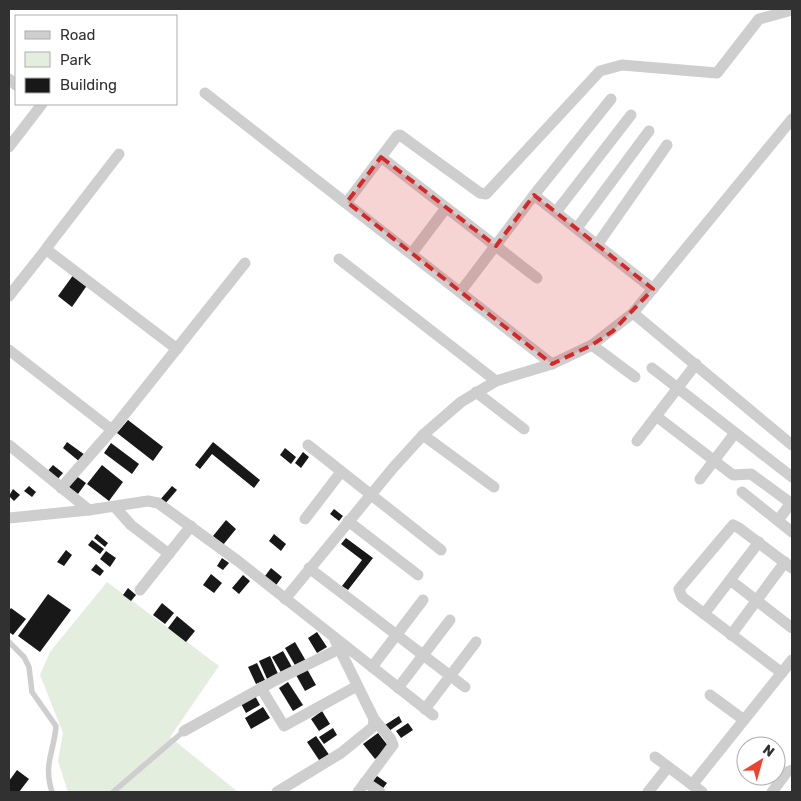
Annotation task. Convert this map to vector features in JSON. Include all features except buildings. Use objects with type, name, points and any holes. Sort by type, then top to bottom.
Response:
[{"type":"street","points":[[347,202],[400,135],[480,193],[486,194],[600,71],[622,66],[717,73],[759,19],[792,10]]},
{"type":"street","points":[[205,93],[284,156],[347,202],[461,291],[552,364]]},
{"type":"street","points":[[461,291],[534,195],[611,99]]},
{"type":"street","points":[[9,147],[40,105]]},
{"type":"street","points":[[556,212],[631,115]]},
{"type":"street","points":[[285,599],[348,521],[423,435],[449,412],[476,392],[496,381],[552,364],[592,346],[633,313],[792,120]]},
{"type":"street","points":[[577,228],[649,131]]},
{"type":"street","points":[[597,244],[667,146]]},
{"type":"street","points":[[9,296],[119,154]]},
{"type":"street","points":[[381,157],[537,278]]},
{"type":"street","points":[[534,195],[653,289]]},
{"type":"street","points":[[412,253],[446,208]]},
{"type":"street","points":[[47,248],[48,252],[177,350]]},
{"type":"street","points":[[339,259],[496,381]]},
{"type":"street","points":[[61,488],[112,430],[245,263]]},
{"type":"street","points":[[633,313],[792,445]]},
{"type":"street","points":[[592,346],[635,377]]},
{"type":"street","points":[[9,350],[112,430]]},
{"type":"street","points":[[637,441],[696,364]]},
{"type":"street","points":[[652,368],[792,476]]},
{"type":"street","points":[[476,392],[524,429]]},
{"type":"street","points":[[656,416],[734,476],[751,474],[792,504],[778,520]]},
{"type":"street","points":[[700,479],[735,433]]},
{"type":"street","points":[[423,435],[494,487]]},
{"type":"street","points":[[9,445],[89,510]]},
{"type":"street","points":[[308,445],[441,550]]},
{"type":"street","points":[[305,519],[341,472]]},
{"type":"street","points":[[742,492],[792,532]]},
{"type":"street","points":[[9,518],[152,501],[191,526],[429,712],[450,676],[476,642]]},
{"type":"street","points":[[115,506],[131,525],[169,554]]},
{"type":"street","points":[[348,521],[418,575]]},
{"type":"street","points":[[731,635],[756,601],[789,565],[733,525],[682,584],[679,594],[731,635],[782,673]]},
{"type":"street","points":[[140,590],[191,526]]},
{"type":"street","points":[[704,614],[759,542]]},
{"type":"street","points":[[309,568],[465,687]]},
{"type":"street","points":[[730,580],[792,628]]},
{"type":"street","points":[[372,667],[422,600]]},
{"type":"street","points":[[398,688],[450,620]]},
{"type":"street","points":[[333,637],[374,719],[390,738],[393,745],[358,792]]},
{"type":"street","points":[[184,731],[261,688],[339,649]]},
{"type":"street","points":[[692,785],[792,660]]},
{"type":"street","points":[[261,688],[284,726],[357,686]]},
{"type":"street","points":[[710,695],[744,720]]},
{"type":"street","points":[[276,792],[340,753],[370,731],[374,724],[374,719]]},
{"type":"street","points":[[655,757],[702,792]]},
{"type":"street","points":[[648,792],[668,767]]},
{"type":"street","points":[[772,792],[787,772],[792,770]]},
{"type":"street","points":[[366,782],[380,792]]},
{"type":"lane","points":[[9,642],[24,658],[29,667],[32,692],[56,726],[48,762],[49,781],[52,792]]},
{"type":"lane","points":[[113,792],[184,731]]},
{"type":"highlighted area","points":[[381,157],[496,246],[534,195],[653,289],[613,331],[592,345],[552,364],[347,202]]},
{"type":"green space","points":[[107,582],[219,666],[170,737],[238,792],[68,792],[58,761],[63,733],[40,675],[50,652]]}]
